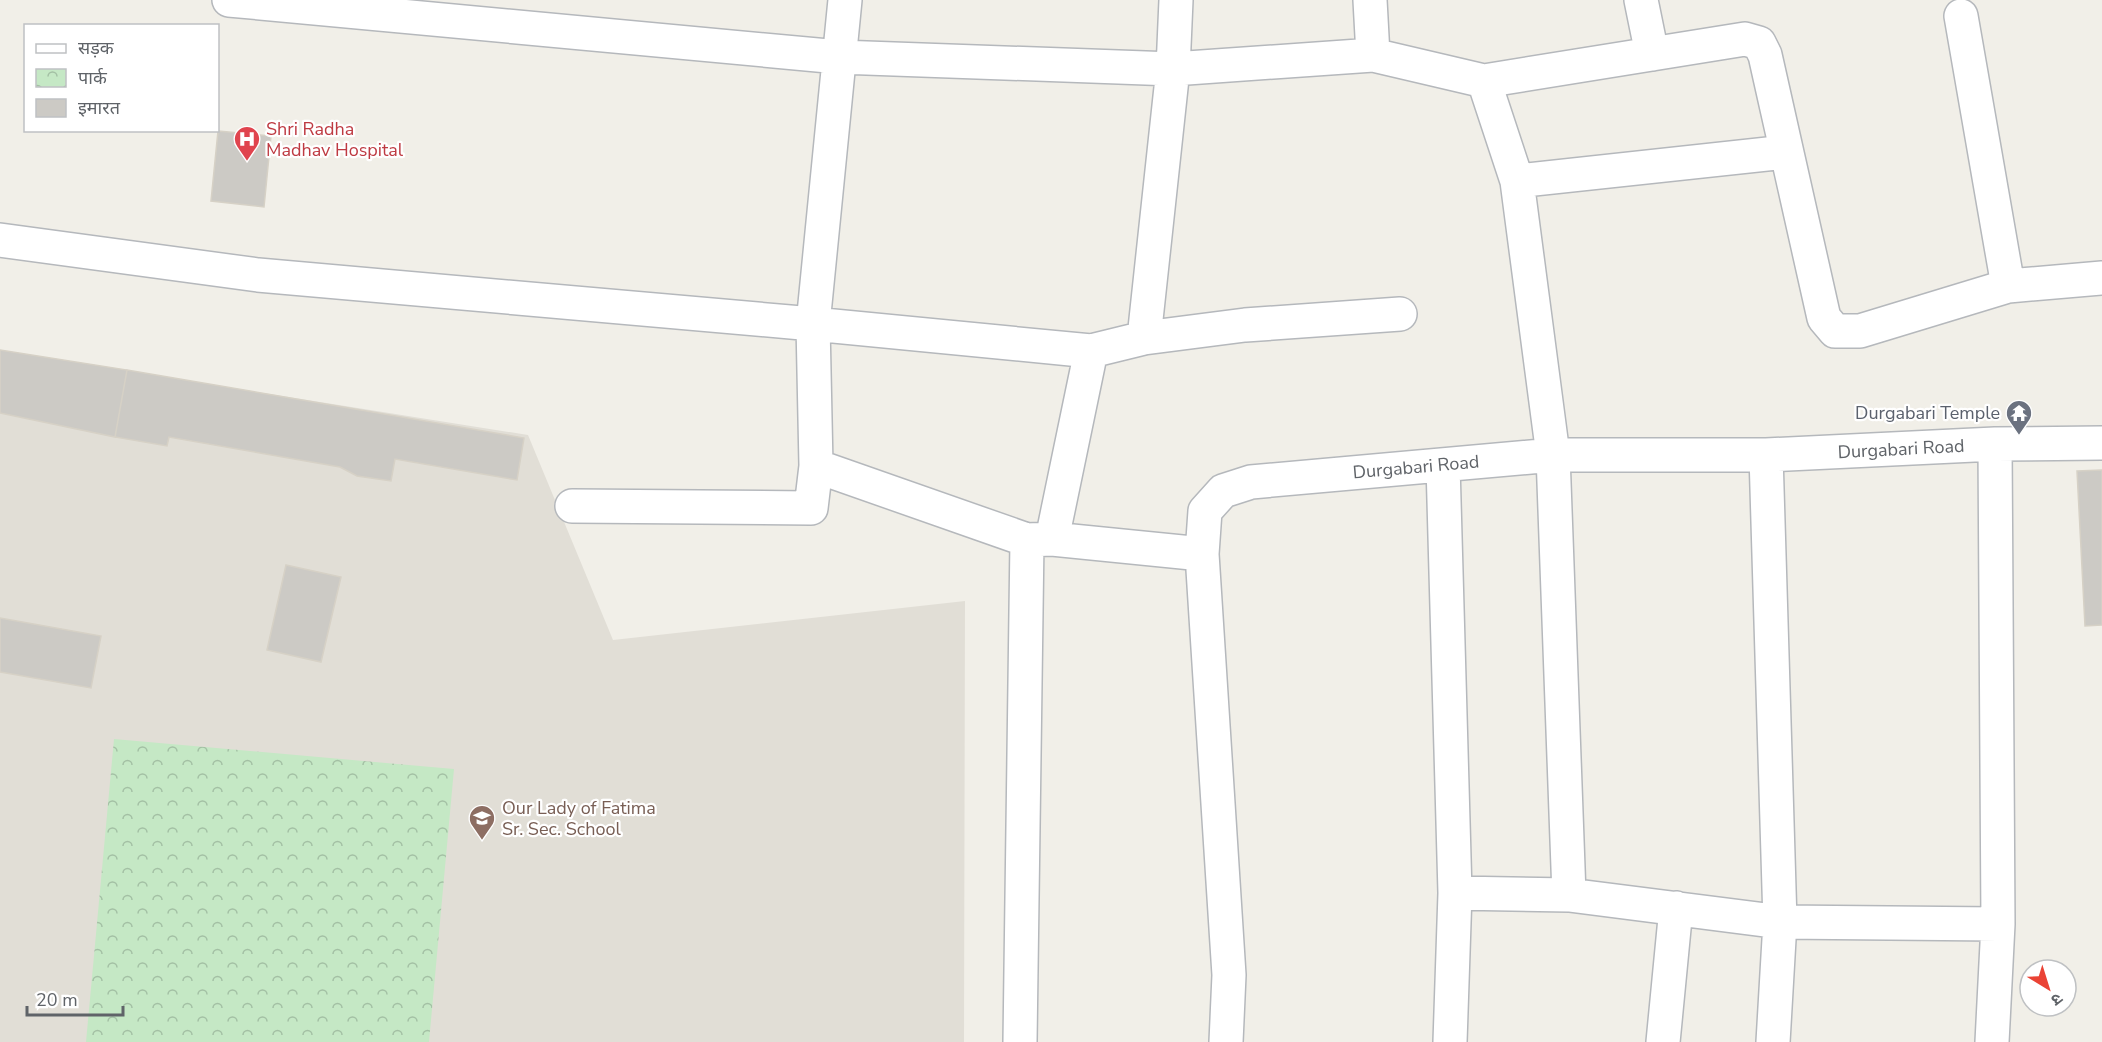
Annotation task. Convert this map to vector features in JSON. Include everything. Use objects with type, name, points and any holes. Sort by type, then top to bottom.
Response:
[{"type":"street","points":[[228,0],[839,57],[1173,69],[1373,55],[1484,81],[1745,39],[1759,43],[1765,55],[1824,318],[1835,332],[1860,331],[2008,286],[2102,278]]},
{"type":"street","points":[[572,506],[811,508],[816,466],[813,324],[845,0]]},
{"type":"street","points":[[1144,338],[1173,69],[1176,0]]},
{"type":"street","points":[[1370,0],[1373,55]]},
{"type":"street","points":[[1641,0],[1652,54]]},
{"type":"street","points":[[1961,16],[2008,286]]},
{"type":"street","points":[[1484,81],[1517,181],[1552,455],[1569,895]]},
{"type":"street","points":[[1517,181],[1785,152]]},
{"type":"street","points":[[0,240],[258,275],[1090,351],[1144,338],[1245,325],[1400,314]]},
{"type":"street","points":[[1020,1042],[1039,540],[1090,351]]},
{"type":"street","name":"Durgabari Road","points":[[1226,1042],[1229,975],[1202,554],[1205,511],[1223,491],[1251,482],[1552,455],[1766,455],[1995,444],[2102,443]]},
{"type":"street","points":[[1992,1042],[1998,924],[1995,444]]},
{"type":"street","points":[[1766,455],[1780,922],[1773,1042]]},
{"type":"street","points":[[1443,465],[1455,893],[1450,1042]]},
{"type":"street","points":[[816,466],[1039,540],[1202,554]]},
{"type":"street","points":[[1455,893],[1569,895],[1780,922],[1998,924]]},
{"type":"street","points":[[1663,1042],[1676,908]]},
{"type":"shaded area","name":"Our Lady of Fatima Sr. Sec. School","points":[[0,351],[528,435],[613,640],[965,601],[964,1042],[0,1042]]},
{"type":"green space","points":[[114,739],[454,769],[429,1042],[86,1042]]},
{"type":"building","points":[[218,132],[271,136],[264,207],[211,201]]},
{"type":"building","points":[[0,350],[127,370],[115,437],[0,413]]},
{"type":"building","points":[[127,370],[524,438],[517,480],[395,459],[391,481],[357,476],[340,467],[169,437],[167,446],[115,437]]},
{"type":"building","points":[[2102,470],[2102,625],[2085,626],[2077,471]]},
{"type":"building","points":[[286,565],[341,577],[321,662],[267,650]]},
{"type":"building","points":[[0,618],[101,636],[91,688],[0,672]]},
{"type":"place","name":"Shri Radha Madhav Hospital","points":[[247,162]]},
{"type":"place","name":"Durgabari Temple","points":[[2019,436]]},
{"type":"place","name":"Our Lady of Fatima Sr. Sec. School","points":[[482,841]]}]
